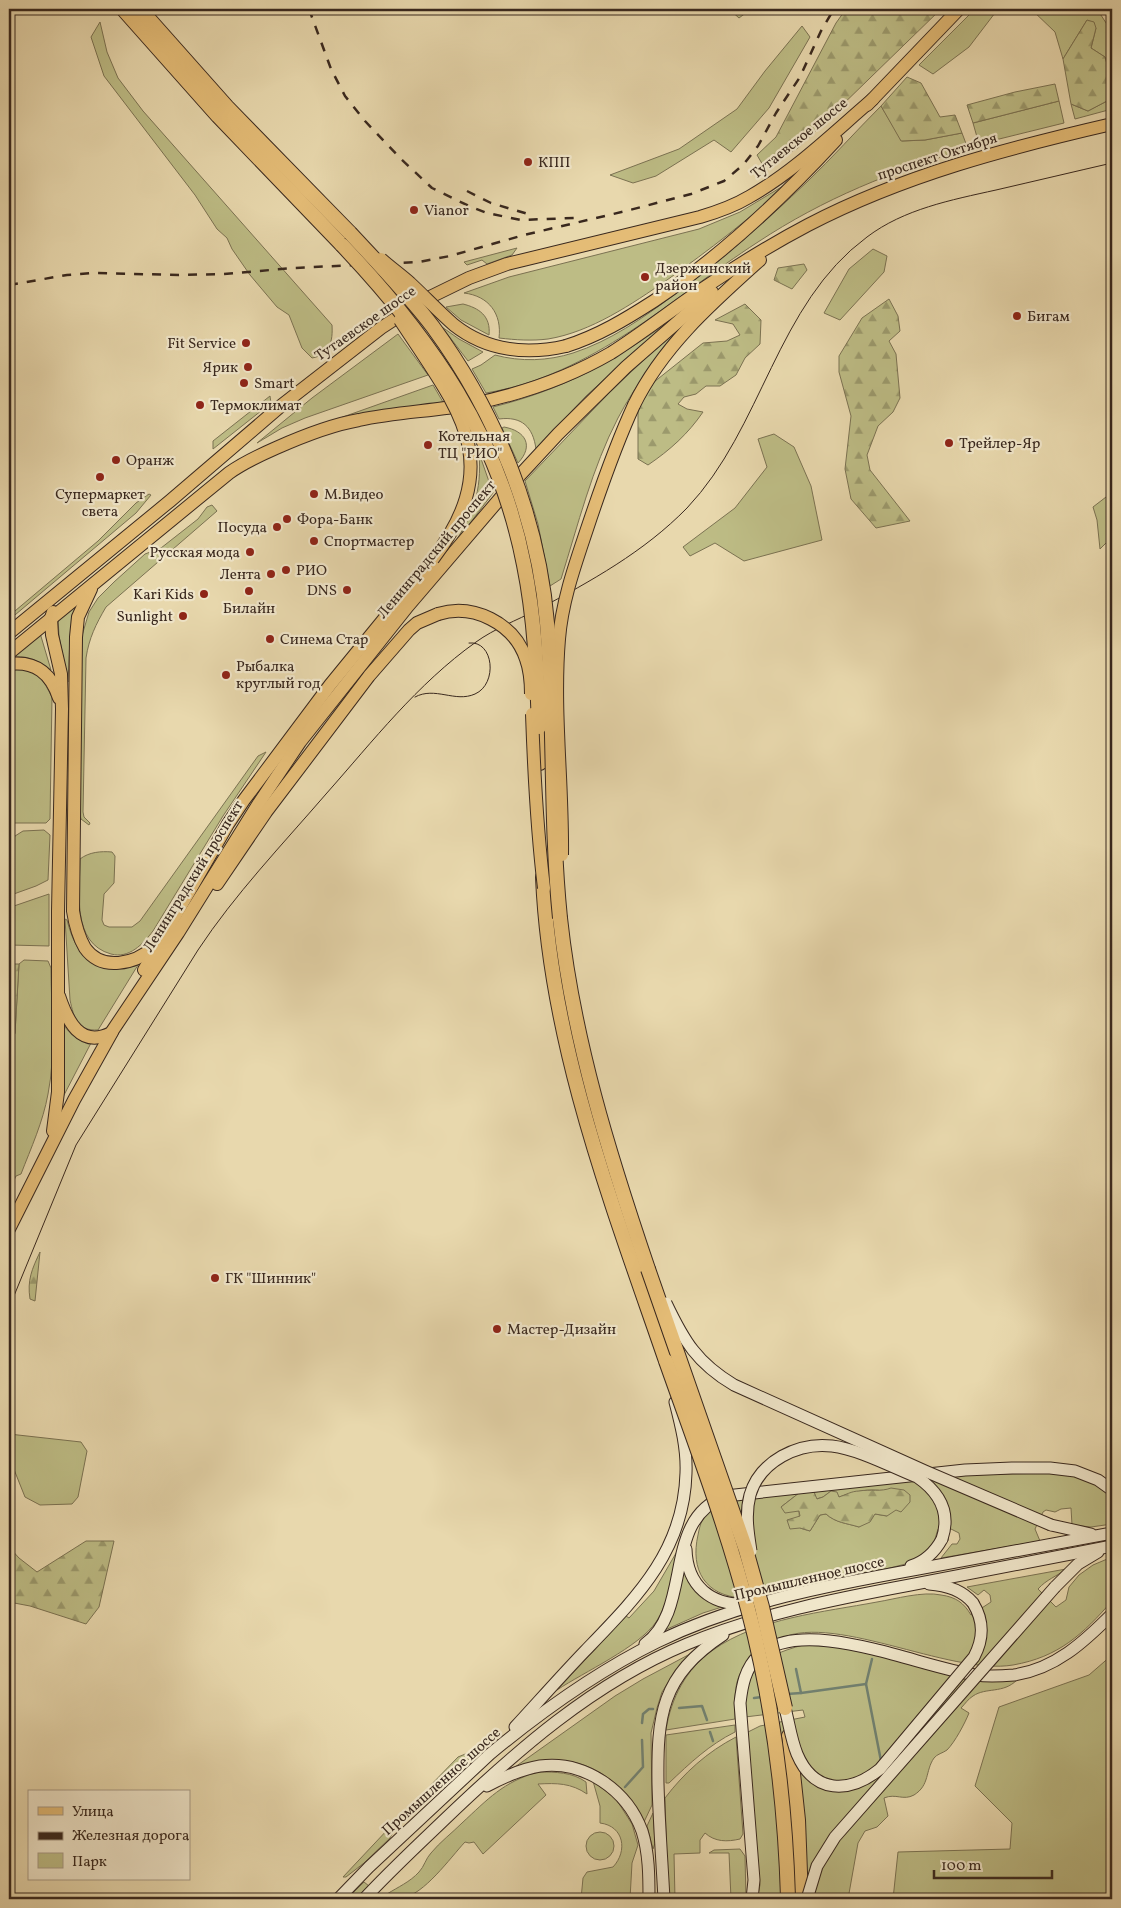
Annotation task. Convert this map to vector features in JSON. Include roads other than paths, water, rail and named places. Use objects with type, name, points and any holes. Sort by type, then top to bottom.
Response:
[{"type":"highway","points":[[123,9],[218,116],[372,276],[420,334],[452,382],[486,448],[505,495],[528,586],[536,651],[544,888],[558,999],[583,1110],[609,1194],[733,1554],[756,1639],[775,1739],[784,1818],[788,1899]]},
{"type":"highway","points":[[140,9],[227,106],[350,234],[432,326],[465,376],[499,441],[526,514],[540,572],[547,621],[560,918],[572,1005],[586,1069],[607,1145],[764,1604],[785,1708],[798,1820],[801,1899]]},
{"type":"main road","points":[[350,234],[410,283],[456,326],[482,342],[502,348],[527,352],[549,350],[591,338],[662,296],[714,257],[790,188],[959,9]]},
{"type":"main road","name":"Тутаевское шоссе","points":[[9,633],[282,405],[373,334],[424,300],[469,278],[507,264],[700,218],[725,209],[749,197],[799,162],[873,99]]},
{"type":"main road","name":"проспект Октября","points":[[780,242],[855,202],[903,182],[984,156],[1112,124]]},
{"type":"main road","name":"Ленинградский проспект","points":[[111,1033],[178,933],[246,823],[300,742],[408,606],[520,475],[583,409],[702,300],[780,242]]},
{"type":"main road","points":[[560,918],[562,852],[558,660],[561,622],[568,588],[607,468],[619,437],[651,374],[681,334],[704,310],[780,242]]},
{"type":"main road","points":[[9,653],[233,470],[308,434],[378,416],[472,404],[529,389],[572,373],[611,353],[697,293],[780,242]]},
{"type":"main road","name":"Ленинградский проспект","points":[[9,1229],[50,1145],[158,943],[228,824],[330,686],[433,559],[454,529],[464,506],[471,471],[468,441],[458,412],[440,380],[372,276]]},
{"type":"main road","points":[[93,584],[78,617],[76,637],[73,911],[78,932],[87,950],[108,963],[123,963],[137,960],[158,943]]},
{"type":"main road","points":[[50,1145],[58,1092],[58,911],[62,709],[61,674],[52,635],[51,618],[59,597],[68,585]]},
{"type":"main road","points":[[178,933],[214,888],[266,812],[375,670],[409,630],[422,621],[438,614],[461,611],[472,612],[491,619],[512,635],[526,658],[531,682],[534,783],[544,888]]},
{"type":"main road","points":[[9,664],[22,662],[40,669],[57,691],[62,709]]},
{"type":"main road","points":[[59,835],[73,835]]},
{"type":"main road","points":[[58,911],[73,911]]},
{"type":"main road","points":[[59,996],[71,1024],[79,1032],[96,1038],[104,1037],[111,1033]]},
{"type":"main road","points":[[648,1268],[684,1339],[703,1363],[723,1378],[751,1393],[872,1448],[1051,1525],[1076,1532],[1111,1533]]},
{"type":"main road","points":[[490,1754],[645,1586],[666,1554],[674,1537],[686,1487],[686,1456],[666,1361]]},
{"type":"main road","points":[[688,1537],[687,1561],[690,1572],[702,1590],[718,1600],[728,1603],[764,1604],[747,1527],[750,1494],[762,1474],[776,1460],[792,1451],[816,1445],[842,1447],[917,1478],[934,1490],[943,1505],[946,1522],[942,1539],[932,1554],[924,1560],[886,1575]]},
{"type":"main road","points":[[624,1660],[651,1640],[666,1617],[673,1596],[678,1565],[696,1519],[707,1504],[726,1496],[739,1493],[964,1470],[1012,1468],[1050,1468],[1075,1471],[1098,1480],[1112,1490]]},
{"type":"main road","name":"Промышленное шоссе","points":[[338,1899],[490,1754],[547,1708],[585,1683],[657,1642],[690,1628],[764,1604],[886,1575],[1111,1533]]},
{"type":"main road","points":[[807,1899],[817,1866],[835,1837],[1055,1587],[1078,1564],[1091,1555],[1112,1546]]},
{"type":"main road","name":"Промышленное шоссе","points":[[364,1899],[472,1794],[542,1731],[580,1703],[630,1672],[687,1644],[747,1622],[843,1598],[1112,1546]]},
{"type":"main road","points":[[785,1708],[796,1752],[811,1774],[820,1781],[836,1787],[844,1787],[861,1782],[880,1769],[974,1656],[982,1638],[981,1618],[968,1597],[952,1589],[932,1584],[914,1584]]},
{"type":"main road","points":[[752,1899],[754,1880],[740,1703],[744,1679],[753,1662],[767,1649],[787,1642],[821,1640],[847,1643],[977,1676],[1015,1674],[1040,1668],[1069,1653],[1112,1614]]},
{"type":"main road","points":[[664,1899],[657,1749],[662,1712],[674,1685],[690,1662],[714,1641],[747,1622]]},
{"type":"main road","points":[[472,1794],[504,1777],[540,1766],[566,1767],[594,1775],[619,1793],[629,1806],[641,1828],[648,1857],[649,1899]]},
{"type":"waterway","points":[[872,1659],[866,1684],[881,1761]]},
{"type":"waterway","points":[[796,1669],[801,1693],[866,1684]]},
{"type":"waterway","points":[[787,1694],[801,1693]]},
{"type":"waterway","points":[[754,1698],[762,1697]]},
{"type":"waterway","points":[[679,1708],[702,1706],[707,1720]]},
{"type":"waterway","points":[[642,1723],[643,1714],[649,1709],[653,1709]]},
{"type":"waterway","points":[[710,1732],[713,1741]]},
{"type":"waterway","points":[[625,1787],[643,1767],[642,1740]]},
{"type":"tram line","points":[[9,1308],[76,1145],[198,950],[227,909],[259,870],[415,695],[455,658],[483,637],[537,610],[616,565],[653,538],[687,508],[713,476],[734,441],[790,331],[811,296],[836,265],[867,237],[881,227],[912,212],[962,198],[1112,163]]},
{"type":"tram line","points":[[415,697],[430,693],[460,697],[475,694],[482,689],[490,673],[488,655],[484,648],[477,644],[469,643]]},
{"type":"railway","points":[[309,9],[331,69],[345,96],[365,121],[432,188],[487,213],[521,220],[574,218]]},
{"type":"railway","points":[[9,285],[67,275],[94,273],[223,274],[294,268],[419,262],[450,256],[524,235],[691,194],[724,181],[743,165],[758,146],[776,113],[800,77],[821,31],[834,9]]},
{"type":"railway","points":[[1105,9],[1112,21]]},
{"type":"railway","points":[[467,191],[491,203],[528,214]]},
{"type":"place","name":"КПП","points":[[528,162]]},
{"type":"place","name":"Vianor","points":[[414,210]]},
{"type":"place","name":"Дзержинский район","points":[[645,277]]},
{"type":"place","name":"Бигам","points":[[1017,316]]},
{"type":"place","name":"Fit Service","points":[[246,343]]},
{"type":"place","name":"Ярик","points":[[248,367]]},
{"type":"place","name":"Smart","points":[[244,383]]},
{"type":"place","name":"Термоклимат","points":[[200,405]]},
{"type":"place","name":"Трейлер-Яр","points":[[949,443]]},
{"type":"place","name":"Котельная ТЦ \"РИО\"","points":[[428,445]]},
{"type":"place","name":"Оранж","points":[[116,460]]},
{"type":"place","name":"Супермаркет света","points":[[100,477]]},
{"type":"place","name":"М.Видео","points":[[314,494]]},
{"type":"place","name":"Фора-Банк","points":[[287,519]]},
{"type":"place","name":"Посуда","points":[[277,527]]},
{"type":"place","name":"Спортмастер","points":[[314,541]]},
{"type":"place","name":"Русская мода","points":[[250,552]]},
{"type":"place","name":"РИО","points":[[286,570]]},
{"type":"place","name":"Лента","points":[[271,574]]},
{"type":"place","name":"DNS","points":[[347,590]]},
{"type":"place","name":"Билайн","points":[[249,591]]},
{"type":"place","name":"Kari Kids","points":[[204,594]]},
{"type":"place","name":"Sunlight","points":[[183,616]]},
{"type":"place","name":"Синема Стар","points":[[270,639]]},
{"type":"place","name":"Рыбалка круглый год","points":[[226,675]]},
{"type":"place","name":"ГК \"Шинник\"","points":[[215,1278]]},
{"type":"place","name":"Мастер-Дизайн","points":[[497,1329]]}]
